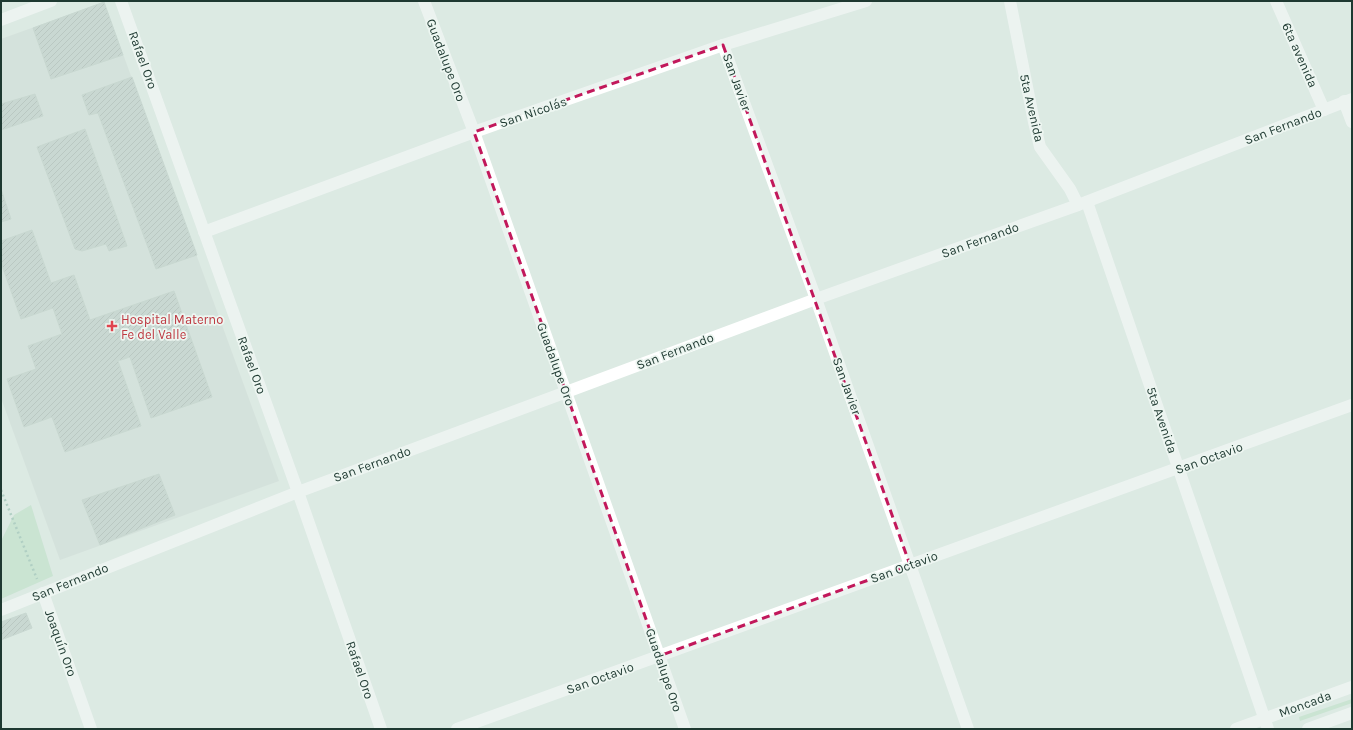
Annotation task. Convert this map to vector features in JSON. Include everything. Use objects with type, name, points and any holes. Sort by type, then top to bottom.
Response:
[{"type":"street","points":[[1,20],[50,1]]},
{"type":"street","name":"Rafael Oro","points":[[122,1],[298,492],[381,729]]},
{"type":"street","name":"Guadalupe Oro","points":[[424,1],[474,132],[685,729]]},
{"type":"street","name":"San Nicolás","points":[[204,232],[474,132],[723,45],[866,1]]},
{"type":"street","name":"5ta Avenida","points":[[1010,1],[1040,147],[1082,204],[1179,469],[1266,724]]},
{"type":"street","name":"6ta avenida","points":[[1276,1],[1324,110]]},
{"type":"street","name":"San Javier","points":[[723,45],[816,299],[968,729]]},
{"type":"street","points":[[1348,100],[1352,122]]},
{"type":"street","name":"San Fernando","points":[[1,610],[298,492],[816,299],[1082,204],[1348,100]]},
{"type":"street","name":"San Octavio","points":[[457,729],[1179,469],[1352,405]]},
{"type":"street","name":"Joaquín Oro","points":[[43,593],[91,729]]},
{"type":"street","name":"Moncada","points":[[1236,729],[1266,724],[1352,687]]},
{"type":"street","name":"Moncada","points":[[1308,729],[1352,713]]},
{"type":"path","name":"Joaquín Oro","points":[[1,490],[43,593]]},
{"type":"highlighted area","points":[[723,45],[910,565],[659,656],[474,132]]},
{"type":"shaded area","name":"Hospital Materno Fe del Valle","points":[[104,2],[279,481],[60,560],[1,398],[1,39]]},
{"type":"green space","points":[[31,505],[53,576],[1,599],[1,541],[14,515]]},
{"type":"green space","points":[[1352,699],[1352,703],[1300,721],[1299,717]]},
{"type":"building","points":[[104,2],[123,55],[51,79],[33,28]]},
{"type":"building","points":[[132,77],[197,255],[156,269],[98,113],[89,115],[82,95]]},
{"type":"building","points":[[35,94],[43,116],[1,130],[1,104]]},
{"type":"building","points":[[85,129],[127,246],[109,251],[106,244],[82,251],[75,249],[37,147]]},
{"type":"building","points":[[1,189],[11,219],[1,222]]},
{"type":"building","points":[[32,230],[51,283],[74,275],[90,320],[174,291],[212,397],[151,418],[130,357],[118,361],[141,426],[65,452],[52,417],[24,427],[7,379],[36,369],[28,346],[62,334],[53,308],[21,319],[1,263],[1,241]]},
{"type":"building","points":[[159,474],[175,515],[100,545],[82,500]]},
{"type":"building","points":[[26,613],[32,628],[1,640],[1,622]]},
{"type":"place","name":"Hospital Materno Fe del Valle","points":[[112,326]]}]
